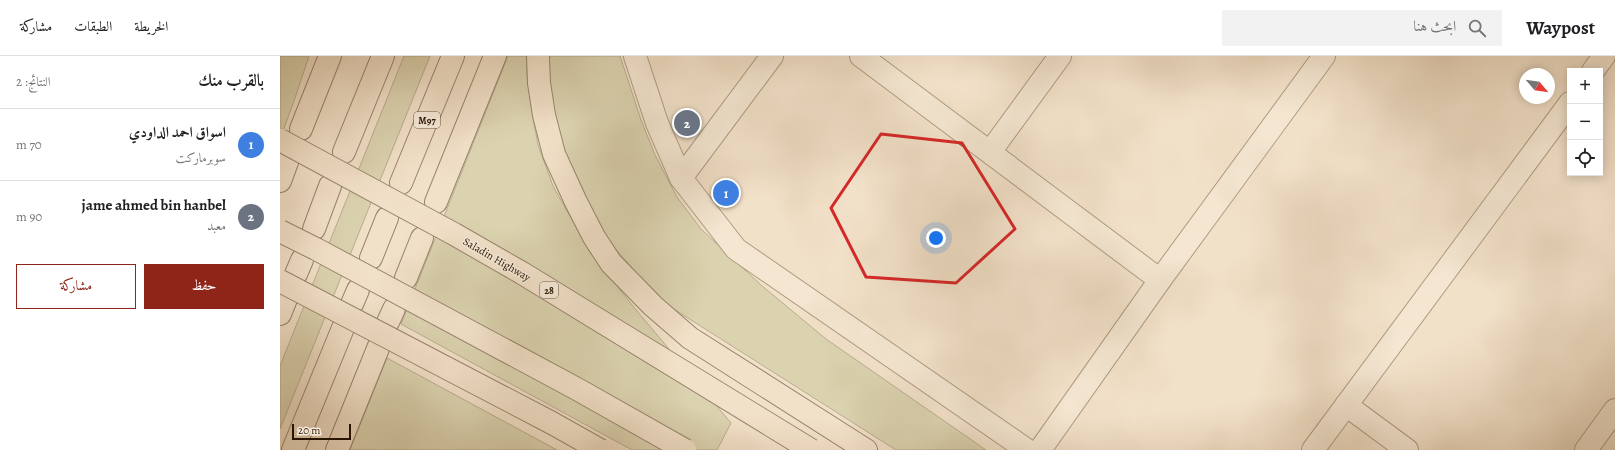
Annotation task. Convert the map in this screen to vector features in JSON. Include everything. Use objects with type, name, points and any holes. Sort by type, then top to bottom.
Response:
[{"type":"highway","points":[[320,56],[304,120],[330,56]]},
{"type":"highway","points":[[344,152],[383,56]]},
{"type":"highway","name":"M97","points":[[401,183],[453,56]]},
{"type":"highway","points":[[436,202],[495,56]]},
{"type":"highway","points":[[538,56],[539,83],[544,116],[554,154],[594,237],[611,263],[653,306],[690,338],[866,450]]},
{"type":"highway","name":"Saladin Highway","points":[[280,140],[454,234],[508,265],[811,450]]},
{"type":"highway","points":[[314,229],[330,186]]},
{"type":"highway","points":[[371,258],[387,218]]},
{"type":"highway","points":[[280,231],[570,385],[685,450]]},
{"type":"highway","points":[[406,278],[422,238]]},
{"type":"highway","points":[[289,285],[552,423],[600,450]]},
{"type":"highway","points":[[294,450],[343,328]]},
{"type":"highway","points":[[337,450],[379,346]]},
{"type":"street","points":[[635,56],[657,123],[681,178],[736,249],[1027,450]]},
{"type":"street","points":[[681,178],[772,56]]},
{"type":"street","points":[[861,56],[1160,280]]},
{"type":"street","points":[[990,152],[1060,56]]},
{"type":"street","points":[[1040,450],[1160,280],[1324,56]]},
{"type":"street","points":[[1595,68],[1604,56]]},
{"type":"street","points":[[1313,450],[1569,104]]},
{"type":"street","points":[[1346,405],[1407,450]]},
{"type":"street","points":[[1586,450],[1615,410]]},
{"type":"highlighted area","points":[[881,134],[962,143],[1015,229],[956,283],[866,277],[831,208]]},
{"type":"green space","points":[[280,56],[309,56],[280,139]]},
{"type":"green space","points":[[404,56],[430,56],[280,429],[280,366]]},
{"type":"green space","points":[[508,56],[527,56],[527,75],[538,145],[553,186],[590,252],[632,305],[731,423],[717,450],[632,450],[401,324]]},
{"type":"green space","points":[[546,56],[620,56],[641,120],[655,155],[677,197],[701,229],[761,285],[826,339],[986,450],[896,450],[661,301],[612,245],[583,198],[567,162],[553,117]]},
{"type":"green space","points":[[387,358],[557,450],[350,450]]},
{"type":"place","name":"jame ahmed bin hanbel","points":[[687,123]]},
{"type":"place","name":"اسواق احمد الداودي","points":[[726,193]]}]
